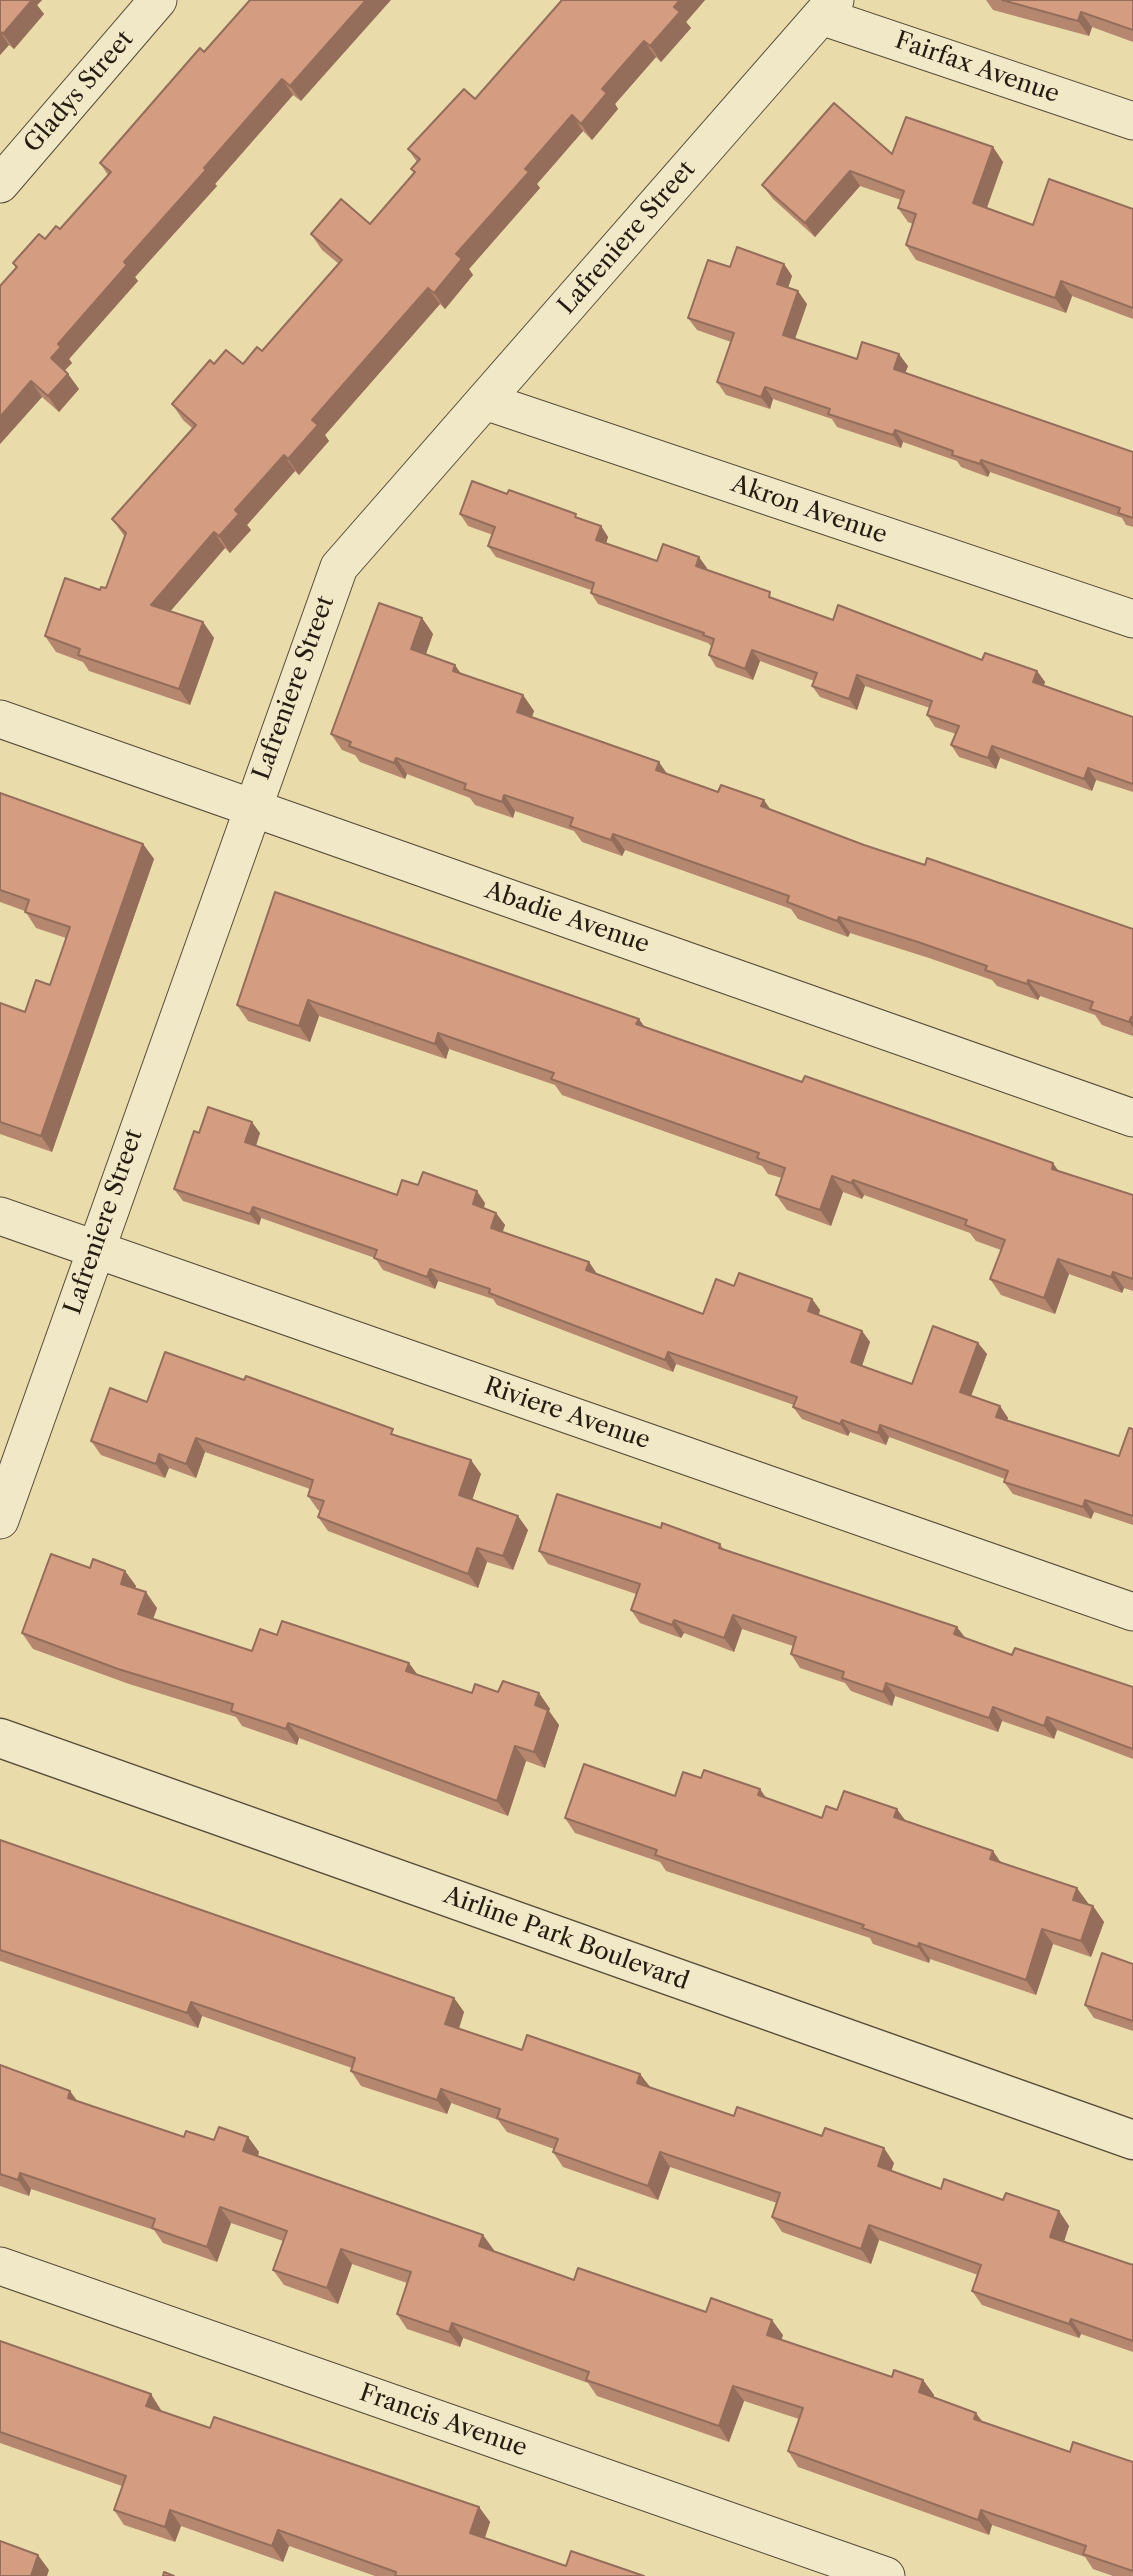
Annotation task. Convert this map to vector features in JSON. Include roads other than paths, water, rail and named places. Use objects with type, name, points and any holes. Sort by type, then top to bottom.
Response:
[{"type":"street","name":"Gladys Street","points":[[0,184],[158,0]]},
{"type":"street","name":"Fairfax Avenue","points":[[828,8],[1133,121]]},
{"type":"street","name":"Lafreniere Street","points":[[0,1520],[251,807],[339,567],[828,8]]},
{"type":"street","name":"Akron Avenue","points":[[485,401],[1133,619]]},
{"type":"street","name":"Abadie Avenue","points":[[0,719],[1133,1118]]},
{"type":"street","name":"Riviere Avenue","points":[[0,1216],[1133,1612]]},
{"type":"street","name":"Airline Park Boulevard","points":[[0,1738],[1133,2140]]},
{"type":"street","name":"Francis Avenue","points":[[0,2266],[886,2576]]}]
